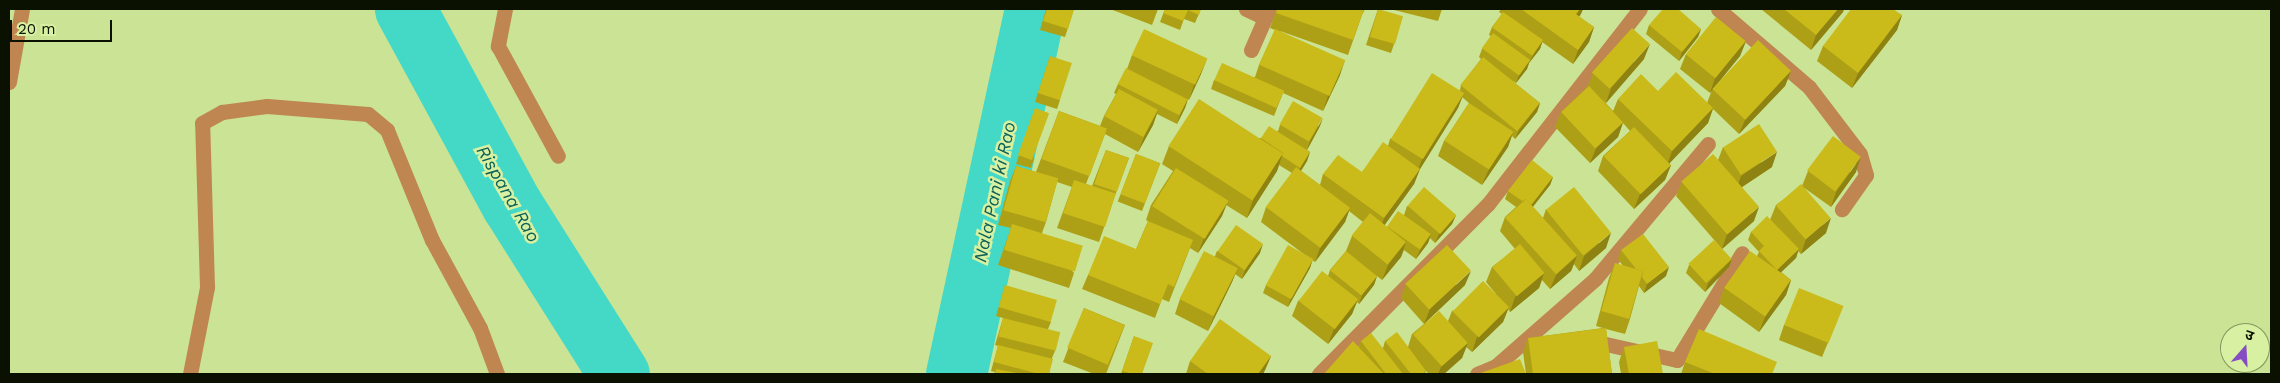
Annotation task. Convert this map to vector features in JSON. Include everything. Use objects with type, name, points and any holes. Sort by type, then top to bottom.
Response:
[{"type":"street","points":[[9,82],[22,9]]},
{"type":"street","points":[[506,9],[498,46],[558,156]]},
{"type":"street","points":[[1246,9],[1267,13],[1251,50]]},
{"type":"street","points":[[1319,374],[1488,204],[1640,9]]},
{"type":"street","points":[[1718,9],[1809,87],[1860,154],[1866,175],[1842,209]]},
{"type":"street","points":[[190,374],[207,287],[202,123],[222,112],[267,106],[368,114],[387,130],[432,240],[480,328],[498,374]]},
{"type":"street","points":[[1477,374],[1496,366],[1530,334],[1595,279],[1708,144]]},
{"type":"street","points":[[1530,334],[1562,338],[1677,360],[1742,253]]},
{"type":"building","points":[[1047,9],[1074,9],[1068,29],[1043,21]]},
{"type":"building","points":[[1165,9],[1201,9],[1199,15],[1188,10],[1183,21],[1163,13]]},
{"type":"building","points":[[1277,9],[1364,9],[1353,40],[1276,13]]},
{"type":"building","points":[[1378,9],[1403,16],[1395,44],[1370,37]]},
{"type":"building","points":[[1521,9],[1580,9],[1576,14],[1594,27],[1578,50]]},
{"type":"building","points":[[1663,9],[1678,9],[1701,29],[1682,52],[1649,25]]},
{"type":"building","points":[[1784,9],[1838,9],[1816,35]]},
{"type":"building","points":[[1851,9],[1893,9],[1902,15],[1858,73],[1823,46]]},
{"type":"building","points":[[1503,12],[1543,40],[1532,56],[1492,28]]},
{"type":"building","points":[[1716,17],[1746,41],[1715,78],[1686,54]]},
{"type":"building","points":[[1632,28],[1650,44],[1610,89],[1592,73]]},
{"type":"building","points":[[1144,29],[1207,59],[1195,85],[1132,55]]},
{"type":"building","points":[[1275,29],[1345,60],[1329,96],[1259,65]]},
{"type":"building","points":[[1493,33],[1530,60],[1519,75],[1482,48]]},
{"type":"building","points":[[1758,40],[1791,71],[1745,120],[1712,89]]},
{"type":"building","points":[[1050,56],[1072,63],[1060,100],[1038,93]]},
{"type":"building","points":[[1483,57],[1540,103],[1517,131],[1460,85]]},
{"type":"building","points":[[1222,63],[1284,91],[1276,108],[1214,80]]},
{"type":"building","points":[[1126,68],[1187,99],[1179,115],[1118,84]]},
{"type":"building","points":[[1676,72],[1713,108],[1672,151],[1618,99],[1641,74],[1658,91]]},
{"type":"building","points":[[1432,73],[1464,93],[1423,159],[1391,139]]},
{"type":"building","points":[[1589,86],[1623,123],[1595,148],[1561,112]]},
{"type":"building","points":[[1119,89],[1158,110],[1143,137],[1104,116]]},
{"type":"building","points":[[1199,99],[1283,153],[1252,200],[1169,146]]},
{"type":"building","points":[[1293,101],[1322,118],[1309,141],[1280,124]]},
{"type":"building","points":[[1469,103],[1513,132],[1489,170],[1444,141]]},
{"type":"building","points":[[1035,108],[1049,113],[1032,160],[1018,155]]},
{"type":"building","points":[[1059,111],[1107,128],[1089,176],[1042,159]]},
{"type":"building","points":[[1759,124],[1777,152],[1741,175],[1723,147]]},
{"type":"building","points":[[1269,126],[1310,152],[1300,168],[1282,156],[1283,153],[1261,138]]},
{"type":"building","points":[[1634,127],[1671,165],[1641,194],[1604,156]]},
{"type":"building","points":[[1833,136],[1861,157],[1835,191],[1807,170]]},
{"type":"building","points":[[1383,142],[1420,169],[1384,218],[1323,174],[1338,155],[1362,172]]},
{"type":"building","points":[[1106,150],[1129,158],[1117,192],[1094,184]]},
{"type":"building","points":[[1136,154],[1160,163],[1145,203],[1121,194]]},
{"type":"building","points":[[1713,154],[1759,207],[1727,234],[1681,182]]},
{"type":"building","points":[[1532,160],[1553,177],[1531,205],[1526,199],[1522,201],[1508,191]]},
{"type":"building","points":[[1016,166],[1058,178],[1046,222],[1003,210]]},
{"type":"building","points":[[1296,167],[1350,208],[1320,248],[1266,207]]},
{"type":"building","points":[[1176,168],[1229,201],[1205,239],[1152,206]]},
{"type":"building","points":[[1074,180],[1116,194],[1105,227],[1063,213]]},
{"type":"building","points":[[1801,184],[1831,218],[1806,240],[1776,206]]},
{"type":"building","points":[[1424,187],[1456,215],[1440,234],[1408,206]]},
{"type":"building","points":[[1574,187],[1611,233],[1583,256],[1546,210]]},
{"type":"building","points":[[1526,199],[1577,255],[1556,274],[1505,218]]},
{"type":"building","points":[[1398,211],[1431,234],[1420,250],[1387,227]]},
{"type":"building","points":[[1370,213],[1406,242],[1387,264],[1352,236]]},
{"type":"building","points":[[1767,216],[1799,249],[1777,270],[1759,251],[1764,246],[1751,232]]},
{"type":"building","points":[[1148,221],[1193,240],[1174,287],[1168,284],[1160,304],[1088,275],[1104,236],[1136,249]]},
{"type":"building","points":[[1012,224],[1083,246],[1075,271],[1004,250]]},
{"type":"building","points":[[1236,225],[1263,244],[1245,270],[1218,251]]},
{"type":"building","points":[[1643,234],[1669,267],[1647,284],[1642,277],[1643,271],[1636,269],[1621,250]]},
{"type":"building","points":[[1714,240],[1732,259],[1706,283],[1688,264]]},
{"type":"building","points":[[1520,244],[1544,273],[1517,296],[1492,267]]},
{"type":"building","points":[[1288,245],[1313,259],[1291,299],[1266,285]]},
{"type":"building","points":[[1447,245],[1471,271],[1429,309],[1405,284]]},
{"type":"building","points":[[1204,251],[1238,268],[1213,316],[1179,299]]},
{"type":"building","points":[[1346,251],[1377,276],[1361,296],[1330,270]]},
{"type":"building","points":[[1750,251],[1791,280],[1765,317],[1724,288]]},
{"type":"building","points":[[1615,263],[1643,271],[1629,319],[1601,311]]},
{"type":"building","points":[[1322,271],[1358,299],[1335,329],[1299,301]]},
{"type":"building","points":[[1483,281],[1509,307],[1479,338],[1453,311]]},
{"type":"building","points":[[1005,285],[1057,300],[1051,322],[999,307]]},
{"type":"building","points":[[1799,288],[1844,306],[1829,343],[1784,325]]},
{"type":"building","points":[[1084,308],[1125,325],[1108,365],[1067,348]]},
{"type":"building","points":[[1439,311],[1468,343],[1442,366],[1413,334]]},
{"type":"building","points":[[1003,318],[1060,332],[1056,351],[998,336]]},
{"type":"building","points":[[1220,319],[1271,356],[1258,374],[1208,374],[1190,361]]},
{"type":"building","points":[[1606,328],[1612,374],[1533,374],[1528,338]]},
{"type":"building","points":[[1699,329],[1777,362],[1772,374],[1715,374],[1685,362]]},
{"type":"building","points":[[1397,332],[1426,371],[1422,374],[1411,374],[1385,341]]},
{"type":"building","points":[[1371,333],[1403,374],[1386,374],[1361,341]]},
{"type":"building","points":[[1134,336],[1153,343],[1142,374],[1122,371]]},
{"type":"building","points":[[1353,341],[1384,374],[1324,374]]},
{"type":"building","points":[[1657,341],[1663,374],[1629,374],[1624,347]]},
{"type":"building","points":[[998,345],[1053,359],[1049,374],[1039,374],[994,362]]},
{"type":"building","points":[[1520,359],[1526,374],[1478,374]]},
{"type":"building","points":[[996,369],[1022,374],[995,374]]},
{"type":"waterway","name":"Rispana Rao","points":[[405,9],[512,205],[619,374]]},
{"type":"waterway","name":"Nala Pani ki Rao","points":[[956,374],[1035,9]]}]
